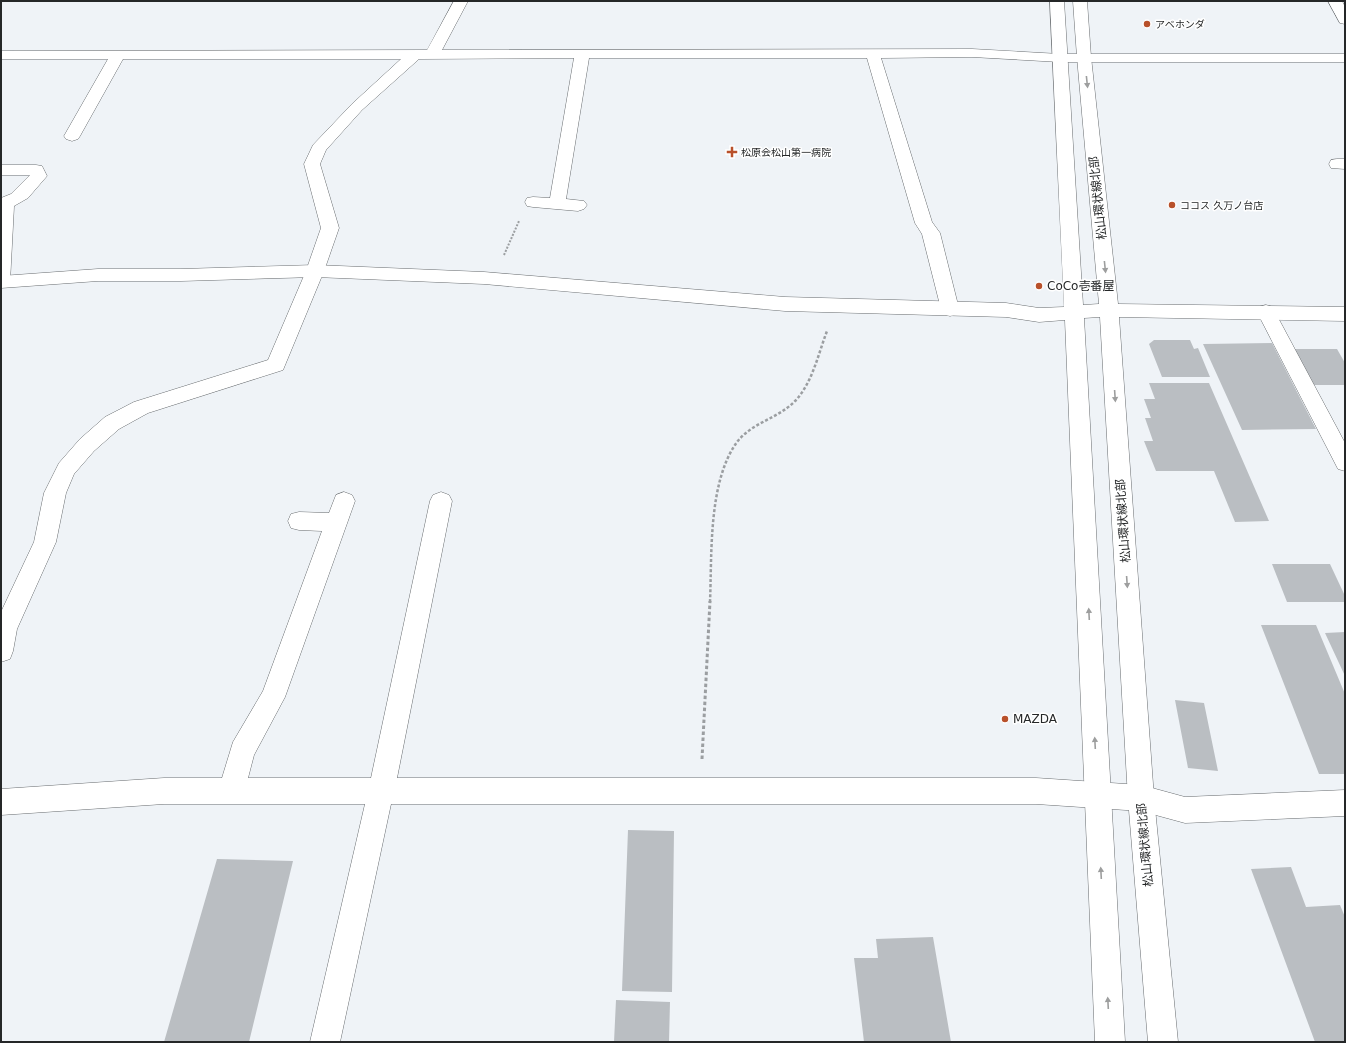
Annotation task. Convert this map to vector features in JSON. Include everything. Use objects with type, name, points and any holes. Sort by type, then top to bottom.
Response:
[{"type":"street","points":[[1,651],[5,629],[45,542],[55,493],[66,469],[87,445],[112,423],[141,407],[276,364],[315,271],[330,228],[312,164],[319,148],[357,107],[423,54],[461,1]]},
{"type":"street","points":[[1057,1],[1110,1042]]},
{"type":"street","name":"松山環状線北部","points":[[1080,1],[1084,57],[1109,310],[1141,798],[1163,1042]]},
{"type":"street","points":[[1335,1],[1345,20]]},
{"type":"street","points":[[1,55],[117,56],[972,53],[1060,58],[1345,58]]},
{"type":"street","points":[[557,204],[582,54]]},
{"type":"street","points":[[873,54],[924,224],[931,232],[950,309]]},
{"type":"street","points":[[72,136],[117,56]]},
{"type":"street","points":[[1,170],[36,170],[39,176],[21,195],[3,204],[1,282],[98,275],[181,275],[315,271],[484,278],[785,304],[1006,310],[1039,315],[1109,310],[1345,314]]},
{"type":"street","points":[[533,202],[578,205]]},
{"type":"street","points":[[1266,312],[1345,463]]},
{"type":"street","points":[[325,1042],[381,791],[441,501]]},
{"type":"street","points":[[232,791],[242,751],[273,697],[340,512],[299,521]]},
{"type":"street","points":[[1,802],[164,791],[1036,791],[1141,798],[1185,810],[1345,803]]},
{"type":"path","points":[[484,278],[507,251],[521,218]]},
{"type":"path","points":[[701,791],[715,502],[720,479],[728,458],[739,439],[754,426],[778,414],[795,401],[807,383],[836,306]]},
{"type":"building","points":[[1154,340],[1190,340],[1194,349],[1198,348],[1210,377],[1162,377],[1149,344]]},
{"type":"building","points":[[1272,343],[1316,429],[1242,430],[1203,344]]},
{"type":"building","points":[[1293,349],[1337,349],[1345,363],[1345,385],[1311,385]]},
{"type":"building","points":[[1149,383],[1209,383],[1269,521],[1235,522],[1214,471],[1156,471],[1144,441],[1153,441],[1145,418],[1151,418],[1144,399],[1155,399]]},
{"type":"building","points":[[1272,564],[1330,564],[1345,596],[1345,602],[1287,602]]},
{"type":"building","points":[[1261,625],[1316,625],[1345,694],[1345,774],[1319,774]]},
{"type":"building","points":[[1345,632],[1345,676],[1325,633]]},
{"type":"building","points":[[1175,700],[1204,703],[1218,771],[1188,768]]},
{"type":"building","points":[[628,830],[674,831],[672,992],[622,991]]},
{"type":"building","points":[[217,859],[293,861],[249,1042],[164,1042]]},
{"type":"building","points":[[1291,867],[1306,907],[1340,905],[1345,917],[1345,1042],[1315,1042],[1251,869]]},
{"type":"building","points":[[933,937],[951,1042],[864,1042],[854,958],[878,958],[876,939]]},
{"type":"building","points":[[616,1000],[670,1002],[669,1042],[614,1042]]},
{"type":"place","name":"アベホンダ","points":[[1147,24]]},
{"type":"place","name":"松原会松山第一病院","points":[[732,152]]},
{"type":"place","name":"ココス 久万ノ台店","points":[[1172,205]]},
{"type":"place","name":"CoCo壱番屋","points":[[1039,286]]},
{"type":"place","name":"MAZDA","points":[[1005,719]]}]
